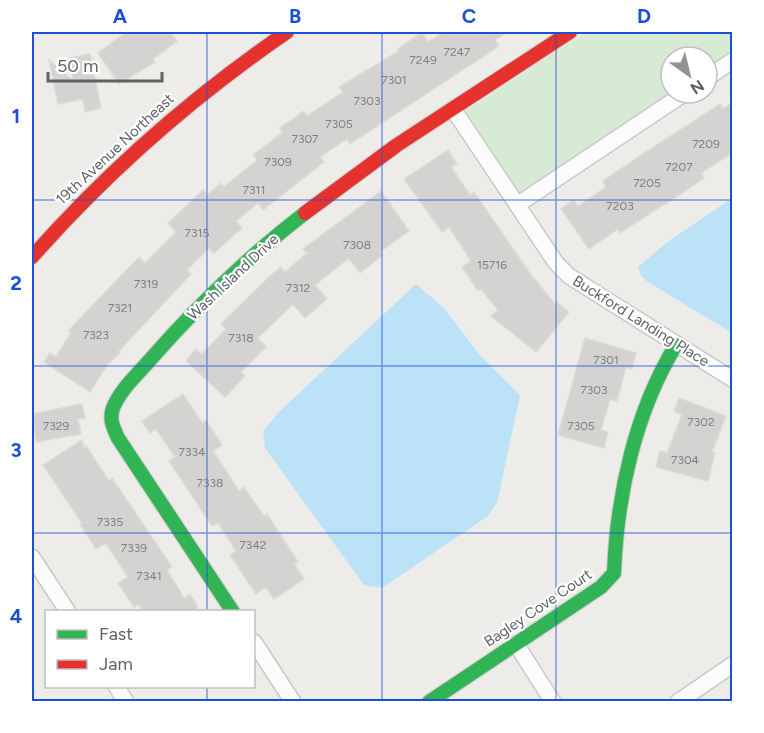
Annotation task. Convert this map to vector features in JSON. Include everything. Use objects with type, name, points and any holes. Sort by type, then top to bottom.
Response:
[{"type":"street","name":"19th Avenue Northeast","points":[[32,257],[92,191],[173,116],[287,32]]},
{"type":"street","name":"Wash Island Drive","points":[[232,610],[118,438],[111,420],[117,399],[154,353],[243,263],[325,195],[570,32]]},
{"type":"street","points":[[719,70],[732,62]]},
{"type":"street","points":[[517,205],[667,105]]},
{"type":"street","name":"Buckford Landing Place","points":[[453,109],[556,263],[569,276],[732,379]]},
{"type":"street","name":"Bagley Cove Court","points":[[429,702],[602,587],[614,573],[615,542],[629,459],[658,374],[676,345]]},
{"type":"street","points":[[32,557],[67,610]]},
{"type":"street","points":[[255,644],[293,702]]},
{"type":"street","points":[[516,644],[554,702]]},
{"type":"street","points":[[678,702],[732,665]]},
{"type":"street","points":[[117,688],[126,702]]},
{"type":"green space","points":[[586,32],[732,32],[732,51],[719,60],[719,45],[659,45],[659,100],[519,193],[464,112]]},
{"type":"water","points":[[732,198],[732,333],[648,282],[641,276],[638,267],[666,243]]},
{"type":"water","points":[[416,284],[444,308],[478,353],[520,395],[497,503],[488,516],[382,588],[364,585],[265,448],[263,431],[280,411]]},
{"type":"building","points":[[126,32],[170,32],[177,41],[153,59],[155,62],[119,84],[98,53]]},
{"type":"building","points":[[422,32],[428,42],[444,32],[508,32],[495,40],[499,46],[350,144],[347,139],[320,157],[324,162],[263,210],[258,203],[236,221],[242,228],[214,253],[209,248],[187,270],[191,274],[118,352],[120,353],[108,364],[90,392],[44,362],[50,353],[56,357],[71,333],[68,331],[139,257],[145,263],[176,232],[168,223],[203,190],[207,195],[221,183],[224,187],[257,160],[253,155],[283,132],[280,128],[304,111],[307,116],[343,92],[339,87],[399,51],[398,49]]},
{"type":"building","points":[[90,54],[101,108],[85,112],[83,99],[58,104],[49,60],[73,80],[69,58]]},
{"type":"building","points":[[732,103],[732,153],[701,173],[704,178],[679,195],[620,233],[618,229],[589,249],[561,209],[574,200],[578,206],[606,187],[603,181],[644,153],[720,104],[723,109]]},
{"type":"building","points":[[448,150],[457,164],[451,167],[470,195],[474,192],[529,272],[555,304],[557,302],[569,312],[536,352],[491,316],[498,310],[481,289],[478,291],[462,267],[471,261],[449,227],[442,232],[404,179]]},
{"type":"building","points":[[381,191],[409,231],[380,252],[383,255],[360,273],[349,258],[315,285],[327,299],[305,318],[293,304],[258,338],[266,347],[241,372],[245,376],[225,397],[186,361],[196,349],[202,354],[226,329],[221,324],[269,277],[281,267],[285,272],[307,253],[303,249]]},
{"type":"building","points":[[585,338],[636,353],[632,369],[626,367],[617,401],[610,399],[601,430],[608,432],[604,448],[558,435]]},
{"type":"building","points":[[183,394],[202,423],[206,420],[222,445],[213,451],[239,491],[244,487],[264,516],[267,514],[298,562],[294,564],[304,579],[274,599],[266,587],[256,594],[230,555],[236,551],[218,523],[212,526],[169,461],[175,457],[156,429],[150,433],[142,421]]},
{"type":"building","points":[[679,398],[726,416],[712,452],[715,453],[708,481],[656,467],[660,451],[667,453],[682,415],[674,411]]},
{"type":"building","points":[[82,404],[85,418],[78,419],[81,434],[36,442],[32,414]]},
{"type":"building","points":[[82,440],[84,448],[86,446],[109,481],[112,478],[172,567],[167,570],[184,598],[190,594],[198,607],[195,610],[142,610],[139,604],[134,607],[118,583],[128,577],[106,543],[96,549],[80,524],[82,523],[43,465]]},
{"type":"traffic: fast","points":[[232,610],[118,438],[111,416],[116,401],[124,389],[186,321],[243,265],[305,213]]},
{"type":"traffic: fast","points":[[429,702],[601,587],[614,573],[619,514],[631,455],[649,398],[676,345]]},
{"type":"traffic: jam","points":[[32,257],[61,225],[152,137],[218,82],[287,32]]},
{"type":"traffic: jam","points":[[305,213],[397,145],[570,32]]}]
